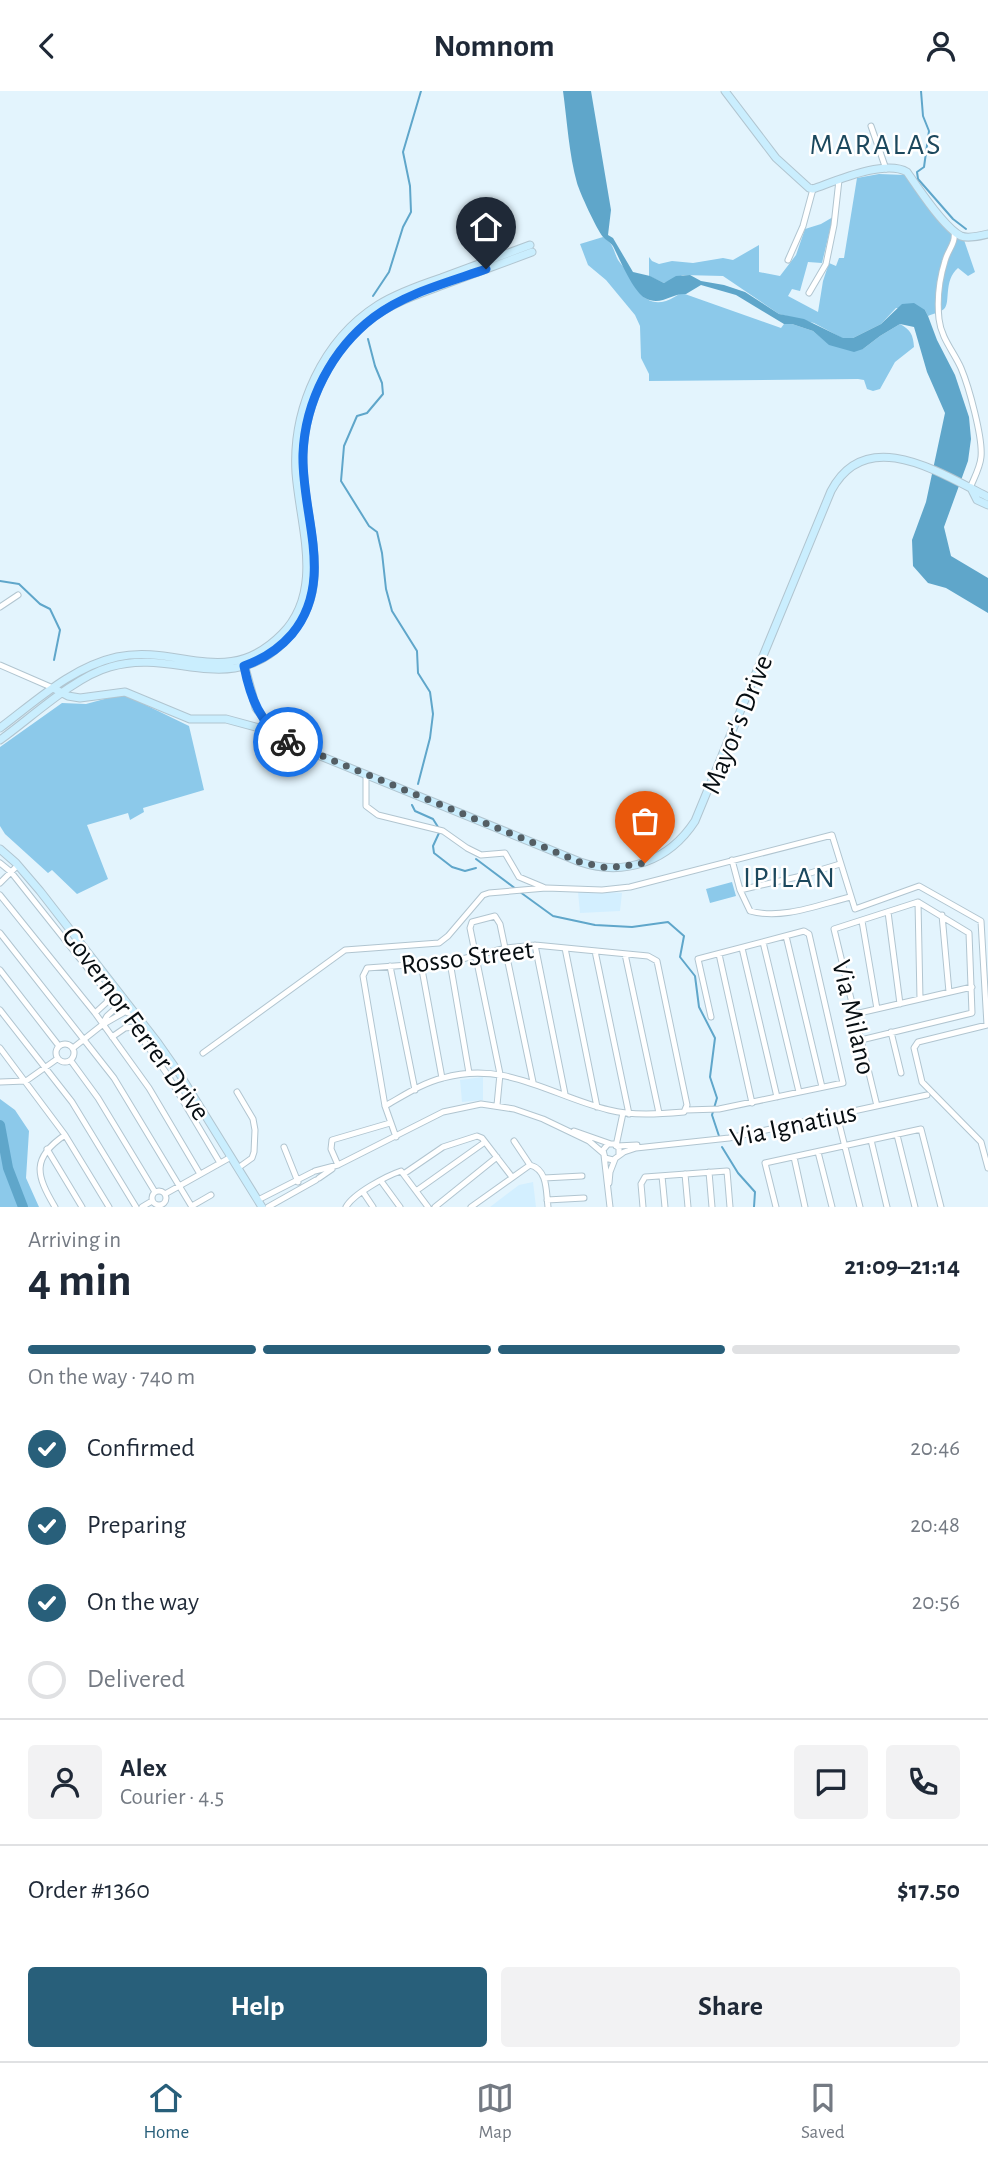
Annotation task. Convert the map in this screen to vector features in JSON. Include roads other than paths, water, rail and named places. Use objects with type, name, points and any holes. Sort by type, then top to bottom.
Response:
[{"type":"street","points":[[725,91],[775,158],[813,189]]},
{"type":"street","points":[[871,126],[886,169]]},
{"type":"street","points":[[813,189],[855,174],[902,169],[954,231],[965,237],[988,234]]},
{"type":"street","points":[[809,293],[826,264],[839,180]]},
{"type":"street","points":[[788,260],[803,226],[813,189]]},
{"type":"street","points":[[954,231],[955,241],[944,263],[938,298],[939,324],[961,368],[980,445],[979,468],[968,487]]},
{"type":"street","points":[[0,740],[88,676],[124,663],[150,661],[205,671],[227,670],[267,656],[283,644],[300,622],[310,601],[314,583],[315,563],[303,472],[304,444],[312,405],[333,361],[359,330],[395,304],[531,249]]},
{"type":"street","name":"Mayor's Drive","points":[[53,688],[63,694],[86,698],[125,692],[190,719],[236,721],[277,735],[291,744],[589,865],[608,868],[645,863],[680,841],[700,810],[839,478],[848,468],[869,458],[891,457],[920,465],[988,497]]},
{"type":"street","name":"Mayor's Drive","points":[[968,487],[977,499],[988,505]]},
{"type":"street","points":[[0,607],[18,595]]},
{"type":"street","points":[[0,727],[84,668],[119,656],[157,654],[213,664],[244,662]]},
{"type":"street","points":[[244,662],[256,708],[277,735]]},
{"type":"street","points":[[0,665],[53,688]]},
{"type":"street","points":[[366,775],[366,806],[374,813],[443,831],[481,855],[505,853],[519,877],[545,888]]},
{"type":"street","points":[[204,1053],[345,950],[439,943],[449,936],[483,895],[545,888],[602,890],[631,887],[832,835],[855,909],[919,886],[981,922],[987,1025],[918,1042],[914,1048],[922,1082],[981,1142],[988,1167]]},
{"type":"street","name":"Governor Ferrer Drive","points":[[0,849],[18,865],[133,1010],[179,1073],[260,1204]]},
{"type":"street","points":[[732,860],[747,909],[760,913],[791,913],[850,897]]},
{"type":"street","points":[[0,863],[11,872],[108,994],[107,1002],[94,1013]]},
{"type":"street","points":[[740,890],[840,864]]},
{"type":"street","points":[[0,883],[18,865]]},
{"type":"street","points":[[0,895],[149,1087],[200,1174]]},
{"type":"street","points":[[918,902],[920,999]]},
{"type":"street","points":[[861,1040],[972,1013],[969,933],[918,902],[862,921],[877,1009]]},
{"type":"street","points":[[888,912],[900,1004]]},
{"type":"street","points":[[942,915],[949,992]]},
{"type":"street","points":[[497,1105],[500,1074],[470,926],[477,919],[497,918],[506,948],[533,1082]]},
{"type":"street","name":"Via Milano","points":[[862,921],[834,929],[877,1106]]},
{"type":"street","points":[[396,1137],[385,1106],[442,1078],[469,1073],[500,1074],[533,1082],[597,1107],[626,1113],[719,1109],[843,1083],[809,934],[804,931],[698,959],[711,1017]]},
{"type":"street","points":[[0,933],[135,1110],[192,1207],[211,1195]]},
{"type":"street","points":[[786,936],[822,1087]]},
{"type":"street","points":[[763,942],[799,1092]]},
{"type":"street","points":[[535,945],[565,1094]]},
{"type":"street","name":"Rosso Street","points":[[385,1106],[364,969],[450,962],[506,948],[535,945],[654,957],[660,974],[686,1110]]},
{"type":"street","points":[[565,948],[597,1107]]},
{"type":"street","points":[[742,948],[777,1097]]},
{"type":"street","points":[[595,951],[626,1113],[615,1144],[617,1157],[610,1172],[609,1193]]},
{"type":"street","points":[[625,954],[659,1113]]},
{"type":"street","points":[[719,954],[752,1103]]},
{"type":"street","points":[[450,962],[469,1073]]},
{"type":"street","points":[[421,964],[442,1078]]},
{"type":"street","points":[[390,966],[415,1090]]},
{"type":"street","points":[[0,970],[59,1046]]},
{"type":"street","points":[[855,1014],[972,987]]},
{"type":"street","points":[[102,1025],[124,998]]},
{"type":"street","points":[[118,1006],[123,1013]]},
{"type":"street","points":[[0,1010],[93,1133],[136,1207]]},
{"type":"street","points":[[73,1048],[102,1025],[133,1010]]},
{"type":"street","points":[[112,1037],[125,1028],[134,1027],[167,1074],[220,1163]]},
{"type":"street","points":[[891,1033],[901,1073]]},
{"type":"street","points":[[66,1044],[73,1048],[71,1061],[64,1063],[57,1059],[55,1052],[59,1046],[66,1044]]},
{"type":"street","points":[[0,1048],[65,1135],[109,1207]]},
{"type":"street","points":[[0,1082],[26,1081],[57,1059]]},
{"type":"street","points":[[71,1061],[98,1098],[155,1192]]},
{"type":"street","points":[[237,1092],[253,1119],[255,1130],[252,1158],[237,1168]]},
{"type":"street","name":"Via Ignatius","points":[[268,1207],[338,1165],[453,1108],[497,1105],[536,1117],[589,1141],[610,1160],[629,1149],[714,1141],[927,1095]]},
{"type":"street","points":[[837,1115],[860,1207]]},
{"type":"street","points":[[338,1165],[331,1149],[332,1140],[390,1123]]},
{"type":"street","name":"Via Ignatius","points":[[557,1126],[615,1144],[657,1145]]},
{"type":"street","points":[[776,1207],[765,1163],[921,1129],[941,1207]]},
{"type":"street","points":[[55,1207],[41,1182],[42,1161],[47,1149],[65,1135]]},
{"type":"street","points":[[897,1135],[915,1207]]},
{"type":"street","points":[[405,1174],[443,1147],[477,1136],[485,1142],[512,1177]]},
{"type":"street","points":[[871,1140],[887,1207]]},
{"type":"street","points":[[514,1141],[530,1165],[540,1169],[548,1204],[584,1198]]},
{"type":"street","points":[[416,1191],[485,1142]]},
{"type":"street","points":[[610,1207],[603,1154],[606,1146],[615,1144]]},
{"type":"street","points":[[284,1147],[301,1188]]},
{"type":"street","points":[[47,1149],[82,1207]]},
{"type":"street","points":[[818,1152],[832,1207]]},
{"type":"street","points":[[165,1194],[231,1157]]},
{"type":"street","points":[[435,1207],[497,1157]]},
{"type":"street","points":[[794,1157],[805,1207]]},
{"type":"street","name":"Via Ignatius","points":[[260,1204],[314,1172],[338,1165]]},
{"type":"street","points":[[471,1207],[530,1165]]},
{"type":"street","points":[[346,1207],[348,1202],[399,1171],[405,1174],[428,1207]]},
{"type":"street","points":[[643,1207],[643,1178],[727,1171],[730,1207]]},
{"type":"street","points":[[709,1173],[712,1207]]},
{"type":"street","points":[[685,1174],[688,1207]]},
{"type":"street","points":[[544,1178],[582,1176]]},
{"type":"street","points":[[662,1176],[665,1207]]},
{"type":"street","points":[[381,1181],[400,1207]]},
{"type":"street","points":[[282,1189],[286,1197]]},
{"type":"street","points":[[161,1191],[165,1194],[163,1206],[152,1201],[155,1192],[161,1191]]},
{"type":"street","points":[[363,1192],[373,1207]]},
{"type":"street","points":[[142,1207],[152,1201]]},
{"type":"waterway","points":[[373,296],[389,272],[403,227],[411,212],[410,186],[403,152],[421,91]]},
{"type":"waterway","points":[[921,91],[923,116],[929,131],[924,167],[917,172],[918,179],[953,219],[966,229]]},
{"type":"waterway","points":[[368,339],[383,394],[367,413],[357,416],[344,446],[341,481],[369,526],[377,532],[392,611],[417,651],[418,673],[430,692],[433,714],[430,738],[418,784]]},
{"type":"waterway","points":[[0,581],[19,584],[40,604],[50,609],[60,630],[54,660]]},
{"type":"waterway","points":[[412,805],[415,811],[433,819],[438,827]]},
{"type":"waterway","points":[[439,833],[433,846],[434,853],[452,867],[465,871],[476,868]]},
{"type":"waterway","points":[[476,859],[516,889]]},
{"type":"waterway","points":[[520,892],[553,916],[595,925],[632,927],[668,922],[684,936],[680,957],[695,976],[699,1007],[715,1038],[710,1077],[717,1098],[712,1115],[719,1136]]},
{"type":"waterway","points":[[0,1125],[8,1168],[23,1207]]},
{"type":"waterway","points":[[722,1147],[738,1173],[755,1192],[754,1207]]},
{"type":"district","name":"MARALAS","points":[[876,144]]},
{"type":"district","name":"IPILAN","points":[[790,877]]}]
